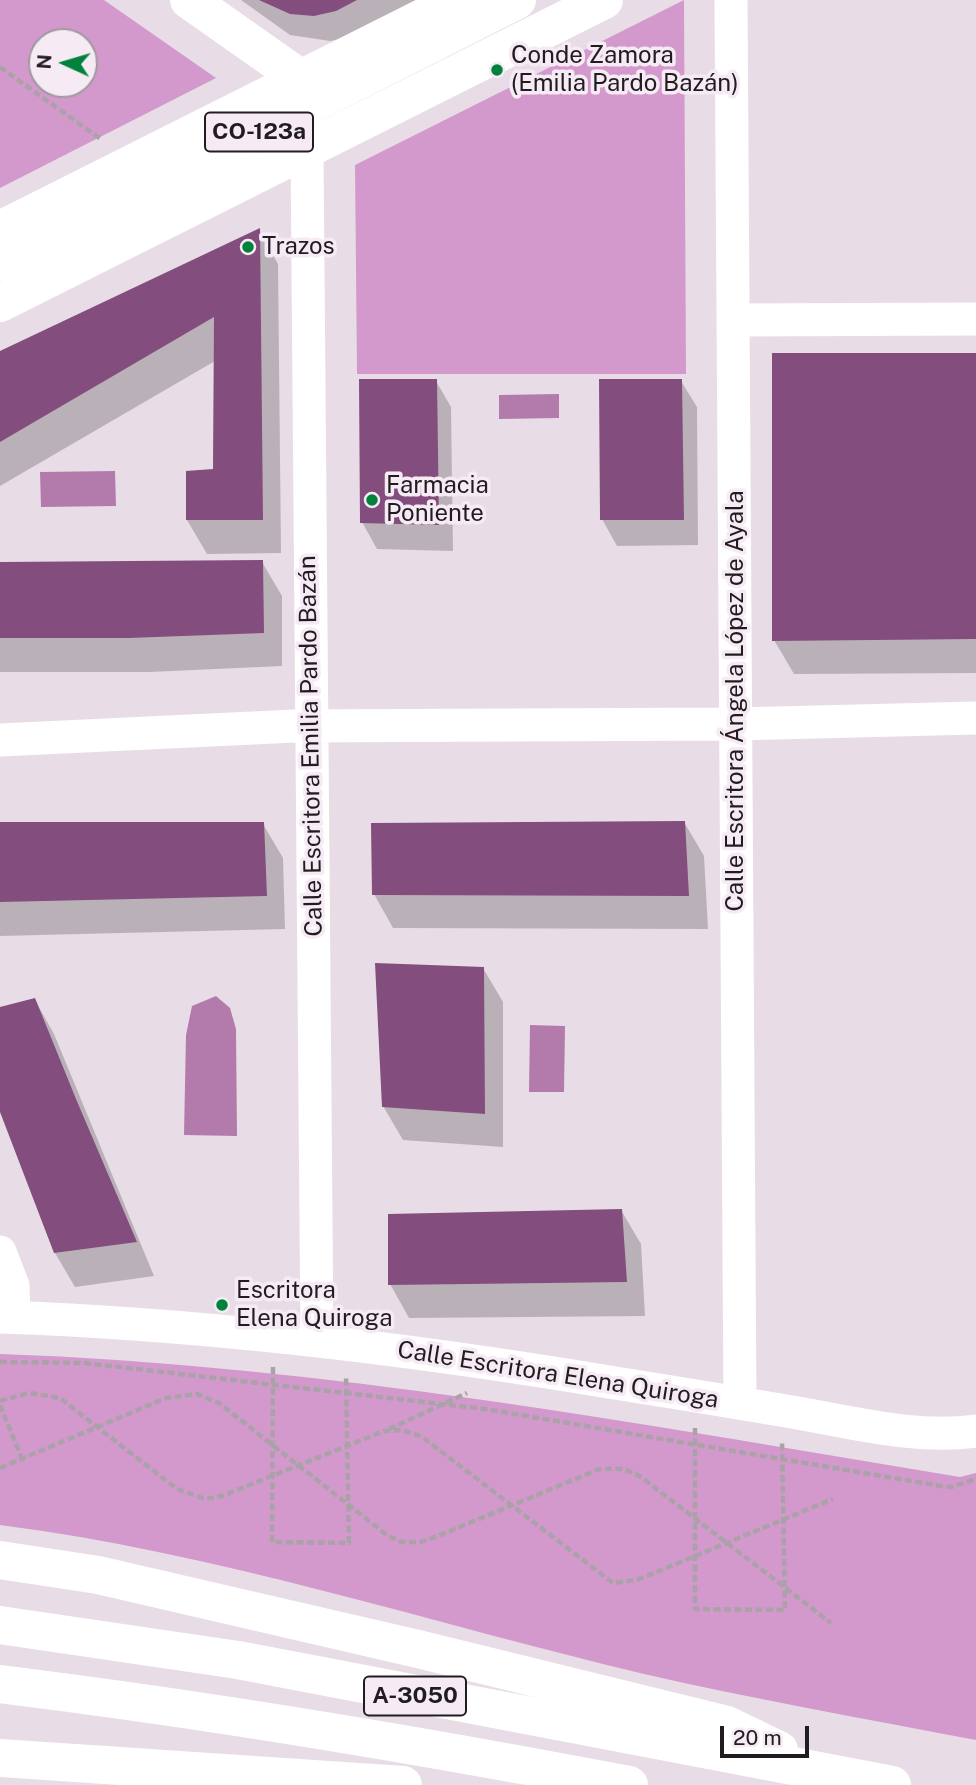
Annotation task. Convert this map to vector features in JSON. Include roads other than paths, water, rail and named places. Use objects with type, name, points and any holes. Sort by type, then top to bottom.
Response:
[{"type":"main road","points":[[189,0],[300,78],[336,92],[394,106]]},
{"type":"main road","name":"CO-123a","points":[[0,230],[458,0]]},
{"type":"main road","name":"CO-123a","points":[[0,262],[517,0]]},
{"type":"main road","points":[[0,303],[604,0]]},
{"type":"main road","points":[[0,1560],[98,1575],[237,1605],[727,1726],[828,1773]]},
{"type":"main road","name":"A-3050","points":[[0,1625],[238,1660],[892,1785]]},
{"type":"main road","name":"A-3050","points":[[0,1684],[401,1742],[629,1785]]},
{"type":"main road","points":[[0,1758],[403,1785]]},
{"type":"street","name":"Calle Escritora Ángela López de Ayala","points":[[731,0],[740,1403]]},
{"type":"street","name":"Calle Escritora Emilia Pardo Bazán","points":[[307,150],[317,1341]]},
{"type":"street","points":[[735,320],[976,319]]},
{"type":"street","points":[[0,740],[312,726],[736,724],[976,718]]},
{"type":"street","points":[[0,1252],[13,1286],[7,1317]]},
{"type":"street","name":"Calle Escritora Elena Quiroga","points":[[7,1317],[110,1321],[317,1341],[529,1368],[898,1430],[952,1435],[976,1432]]},
{"type":"place","name":"Conde Zamora (Emilia Pardo Bazán)","points":[[497,70]]},
{"type":"place","name":"Trazos","points":[[248,247]]},
{"type":"place","name":"Farmacia Poniente","points":[[372,500]]},
{"type":"place","name":"Escritora Elena Quiroga","points":[[222,1305]]}]
